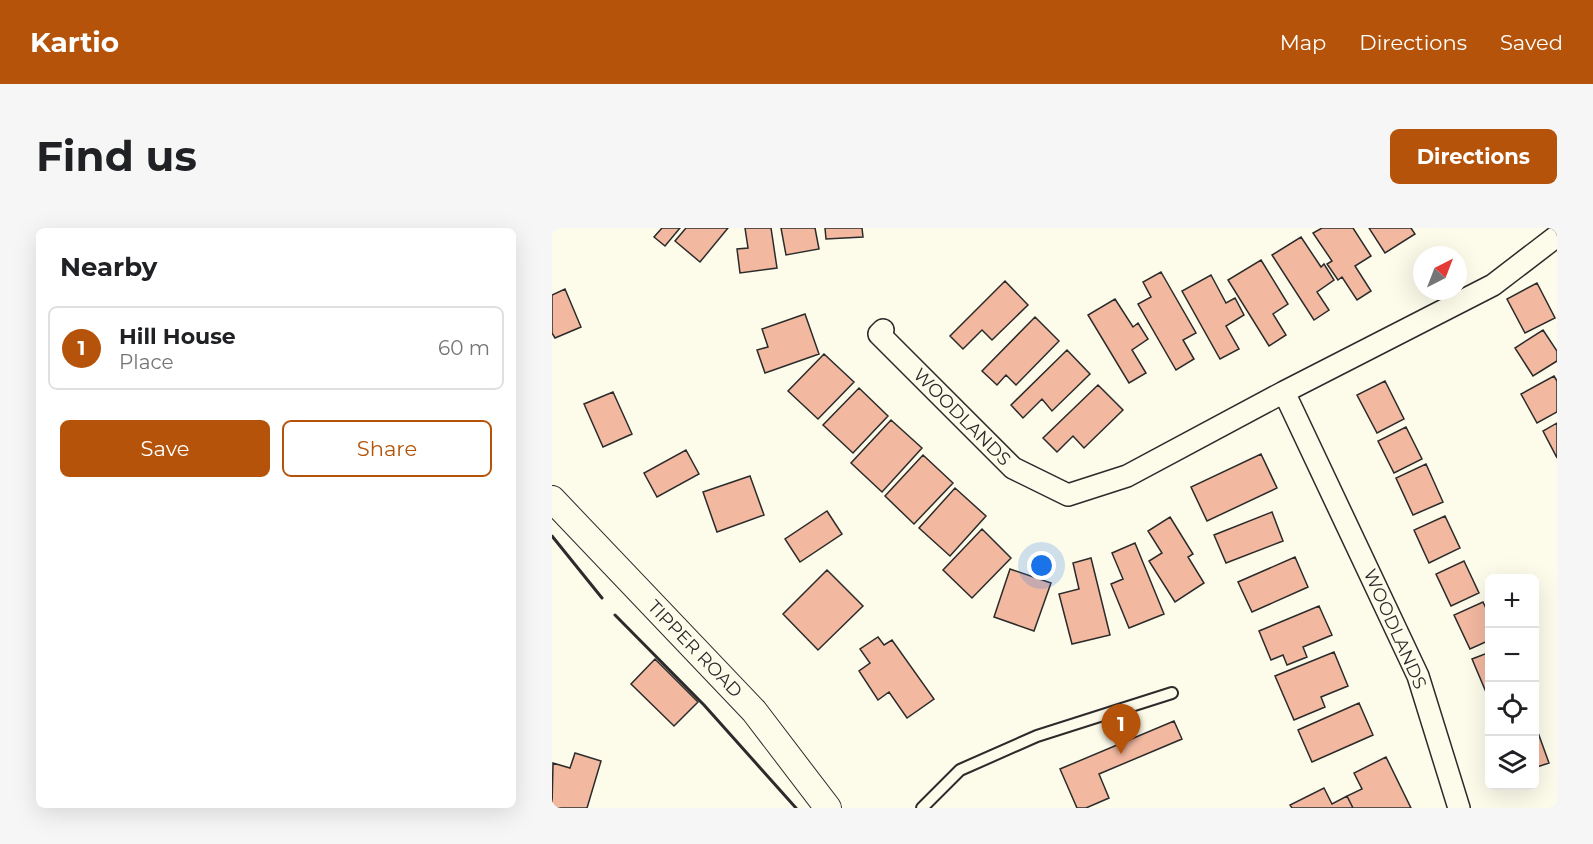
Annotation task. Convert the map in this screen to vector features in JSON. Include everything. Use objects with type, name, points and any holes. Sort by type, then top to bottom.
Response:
[{"type":"street","name":"WOODLANDS","points":[[883,330],[879,334],[1013,468],[1068,495],[1127,476],[1284,392],[1493,285],[1557,236]]},
{"type":"street","name":"WOODLANDS","points":[[1284,392],[1418,676],[1460,808]]},
{"type":"street","name":"TIPPER ROAD","points":[[552,499],[754,711],[828,808]]},
{"type":"lane","points":[[922,808],[960,770],[1037,736],[1172,693]]},
{"type":"building","points":[[662,228],[680,228],[665,246],[654,237]]},
{"type":"building","points":[[686,228],[728,228],[700,262],[675,241]]},
{"type":"building","points":[[745,228],[771,228],[777,268],[740,273],[737,249],[748,248]]},
{"type":"building","points":[[781,228],[815,228],[819,249],[786,255]]},
{"type":"building","points":[[825,228],[862,228],[863,237],[826,239]]},
{"type":"building","points":[[1322,228],[1353,228],[1371,256],[1355,266],[1371,291],[1357,300],[1342,277],[1338,280],[1327,264],[1332,261],[1313,233]]},
{"type":"building","points":[[1369,228],[1411,228],[1415,234],[1385,253]]},
{"type":"building","points":[[1301,237],[1321,267],[1324,264],[1334,280],[1317,292],[1329,310],[1314,320],[1272,255]]},
{"type":"building","points":[[1261,260],[1288,304],[1273,314],[1286,335],[1269,346],[1228,280]]},
{"type":"building","points":[[1161,272],[1196,333],[1183,340],[1194,359],[1176,370],[1138,304],[1151,297],[1143,282]]},
{"type":"building","points":[[1211,275],[1226,303],[1235,298],[1244,315],[1226,326],[1239,349],[1220,359],[1182,291]]},
{"type":"building","points":[[1005,281],[1028,305],[992,340],[982,330],[963,349],[950,336]]},
{"type":"building","points":[[1537,283],[1555,318],[1525,333],[1507,299]]},
{"type":"building","points":[[565,289],[581,327],[555,338],[552,333],[552,295]]},
{"type":"building","points":[[1115,299],[1133,327],[1138,323],[1148,339],[1132,350],[1146,373],[1129,383],[1088,315]]},
{"type":"building","points":[[805,314],[819,354],[765,373],[757,350],[768,347],[762,329]]},
{"type":"building","points":[[1035,317],[1059,341],[1016,385],[1006,375],[997,385],[982,371]]},
{"type":"building","points":[[1543,330],[1557,351],[1557,361],[1533,376],[1515,348]]},
{"type":"building","points":[[1067,350],[1090,374],[1052,411],[1042,399],[1023,418],[1011,405]]},
{"type":"building","points":[[824,354],[854,382],[818,419],[788,391]]},
{"type":"building","points":[[1554,376],[1557,381],[1557,412],[1537,423],[1521,394]]},
{"type":"building","points":[[1385,381],[1404,419],[1377,433],[1357,395]]},
{"type":"building","points":[[1098,385],[1123,410],[1084,448],[1073,436],[1057,452],[1043,438]]},
{"type":"building","points":[[859,388],[888,416],[853,453],[823,425]]},
{"type":"building","points":[[613,392],[632,434],[603,447],[584,404]]},
{"type":"building","points":[[891,420],[922,448],[882,492],[851,463]]},
{"type":"building","points":[[1557,423],[1557,458],[1543,431]]},
{"type":"building","points":[[1406,427],[1422,459],[1394,473],[1378,441]]},
{"type":"building","points":[[686,450],[699,474],[657,497],[644,473]]},
{"type":"building","points":[[1261,454],[1277,488],[1207,521],[1191,487]]},
{"type":"building","points":[[923,455],[953,483],[914,524],[885,496]]},
{"type":"building","points":[[1426,464],[1443,502],[1413,515],[1396,478]]},
{"type":"building","points":[[750,476],[764,515],[717,532],[703,492]]},
{"type":"building","points":[[955,488],[986,516],[950,556],[919,528]]},
{"type":"building","points":[[827,511],[842,534],[800,562],[785,539]]},
{"type":"building","points":[[1272,512],[1283,541],[1226,563],[1214,535]]},
{"type":"building","points":[[1445,516],[1460,548],[1429,563],[1414,530]]},
{"type":"building","points":[[1170,517],[1193,554],[1188,557],[1204,583],[1175,602],[1149,561],[1162,553],[1148,531]]},
{"type":"building","points":[[982,529],[1011,558],[972,598],[943,570]]},
{"type":"building","points":[[1135,543],[1164,614],[1129,628],[1111,584],[1123,579],[1112,553]]},
{"type":"building","points":[[1295,557],[1308,587],[1252,612],[1238,582]]},
{"type":"building","points":[[1091,558],[1110,635],[1072,644],[1059,594],[1079,589],[1073,563]]},
{"type":"building","points":[[1464,561],[1479,593],[1451,606],[1436,574]]},
{"type":"building","points":[[1010,569],[1051,583],[1034,631],[994,617]]},
{"type":"building","points":[[827,570],[863,606],[818,650],[783,614]]},
{"type":"building","points":[[1483,602],[1485,642],[1470,649],[1454,615]]},
{"type":"building","points":[[1319,606],[1332,635],[1303,647],[1307,657],[1287,665],[1283,655],[1271,660],[1259,631]]},
{"type":"building","points":[[878,637],[884,645],[892,640],[934,699],[907,718],[889,692],[878,700],[859,671],[870,663],[860,649]]},
{"type":"building","points":[[1334,652],[1348,686],[1321,697],[1325,707],[1294,720],[1275,676]]},
{"type":"building","points":[[1485,654],[1485,690],[1472,659]]},
{"type":"building","points":[[655,659],[698,702],[674,726],[631,684]]},
{"type":"building","points":[[1359,703],[1373,735],[1312,762],[1298,730]]},
{"type":"building","points":[[1174,721],[1182,739],[1099,774],[1109,798],[1086,808],[1077,808],[1060,769]]},
{"type":"building","points":[[1539,735],[1549,763],[1539,766]]},
{"type":"building","points":[[575,753],[601,761],[587,808],[552,808],[553,763],[570,768]]},
{"type":"building","points":[[1386,757],[1411,808],[1353,808],[1347,796],[1362,789],[1354,773]]},
{"type":"building","points":[[1324,788],[1332,804],[1347,796],[1353,808],[1292,808],[1290,805]]},
{"type":"wall","points":[[552,536],[602,598]]},
{"type":"wall","points":[[615,615],[704,705],[796,808]]},
{"type":"place","name":"Hill House","points":[[1121,754]]}]
